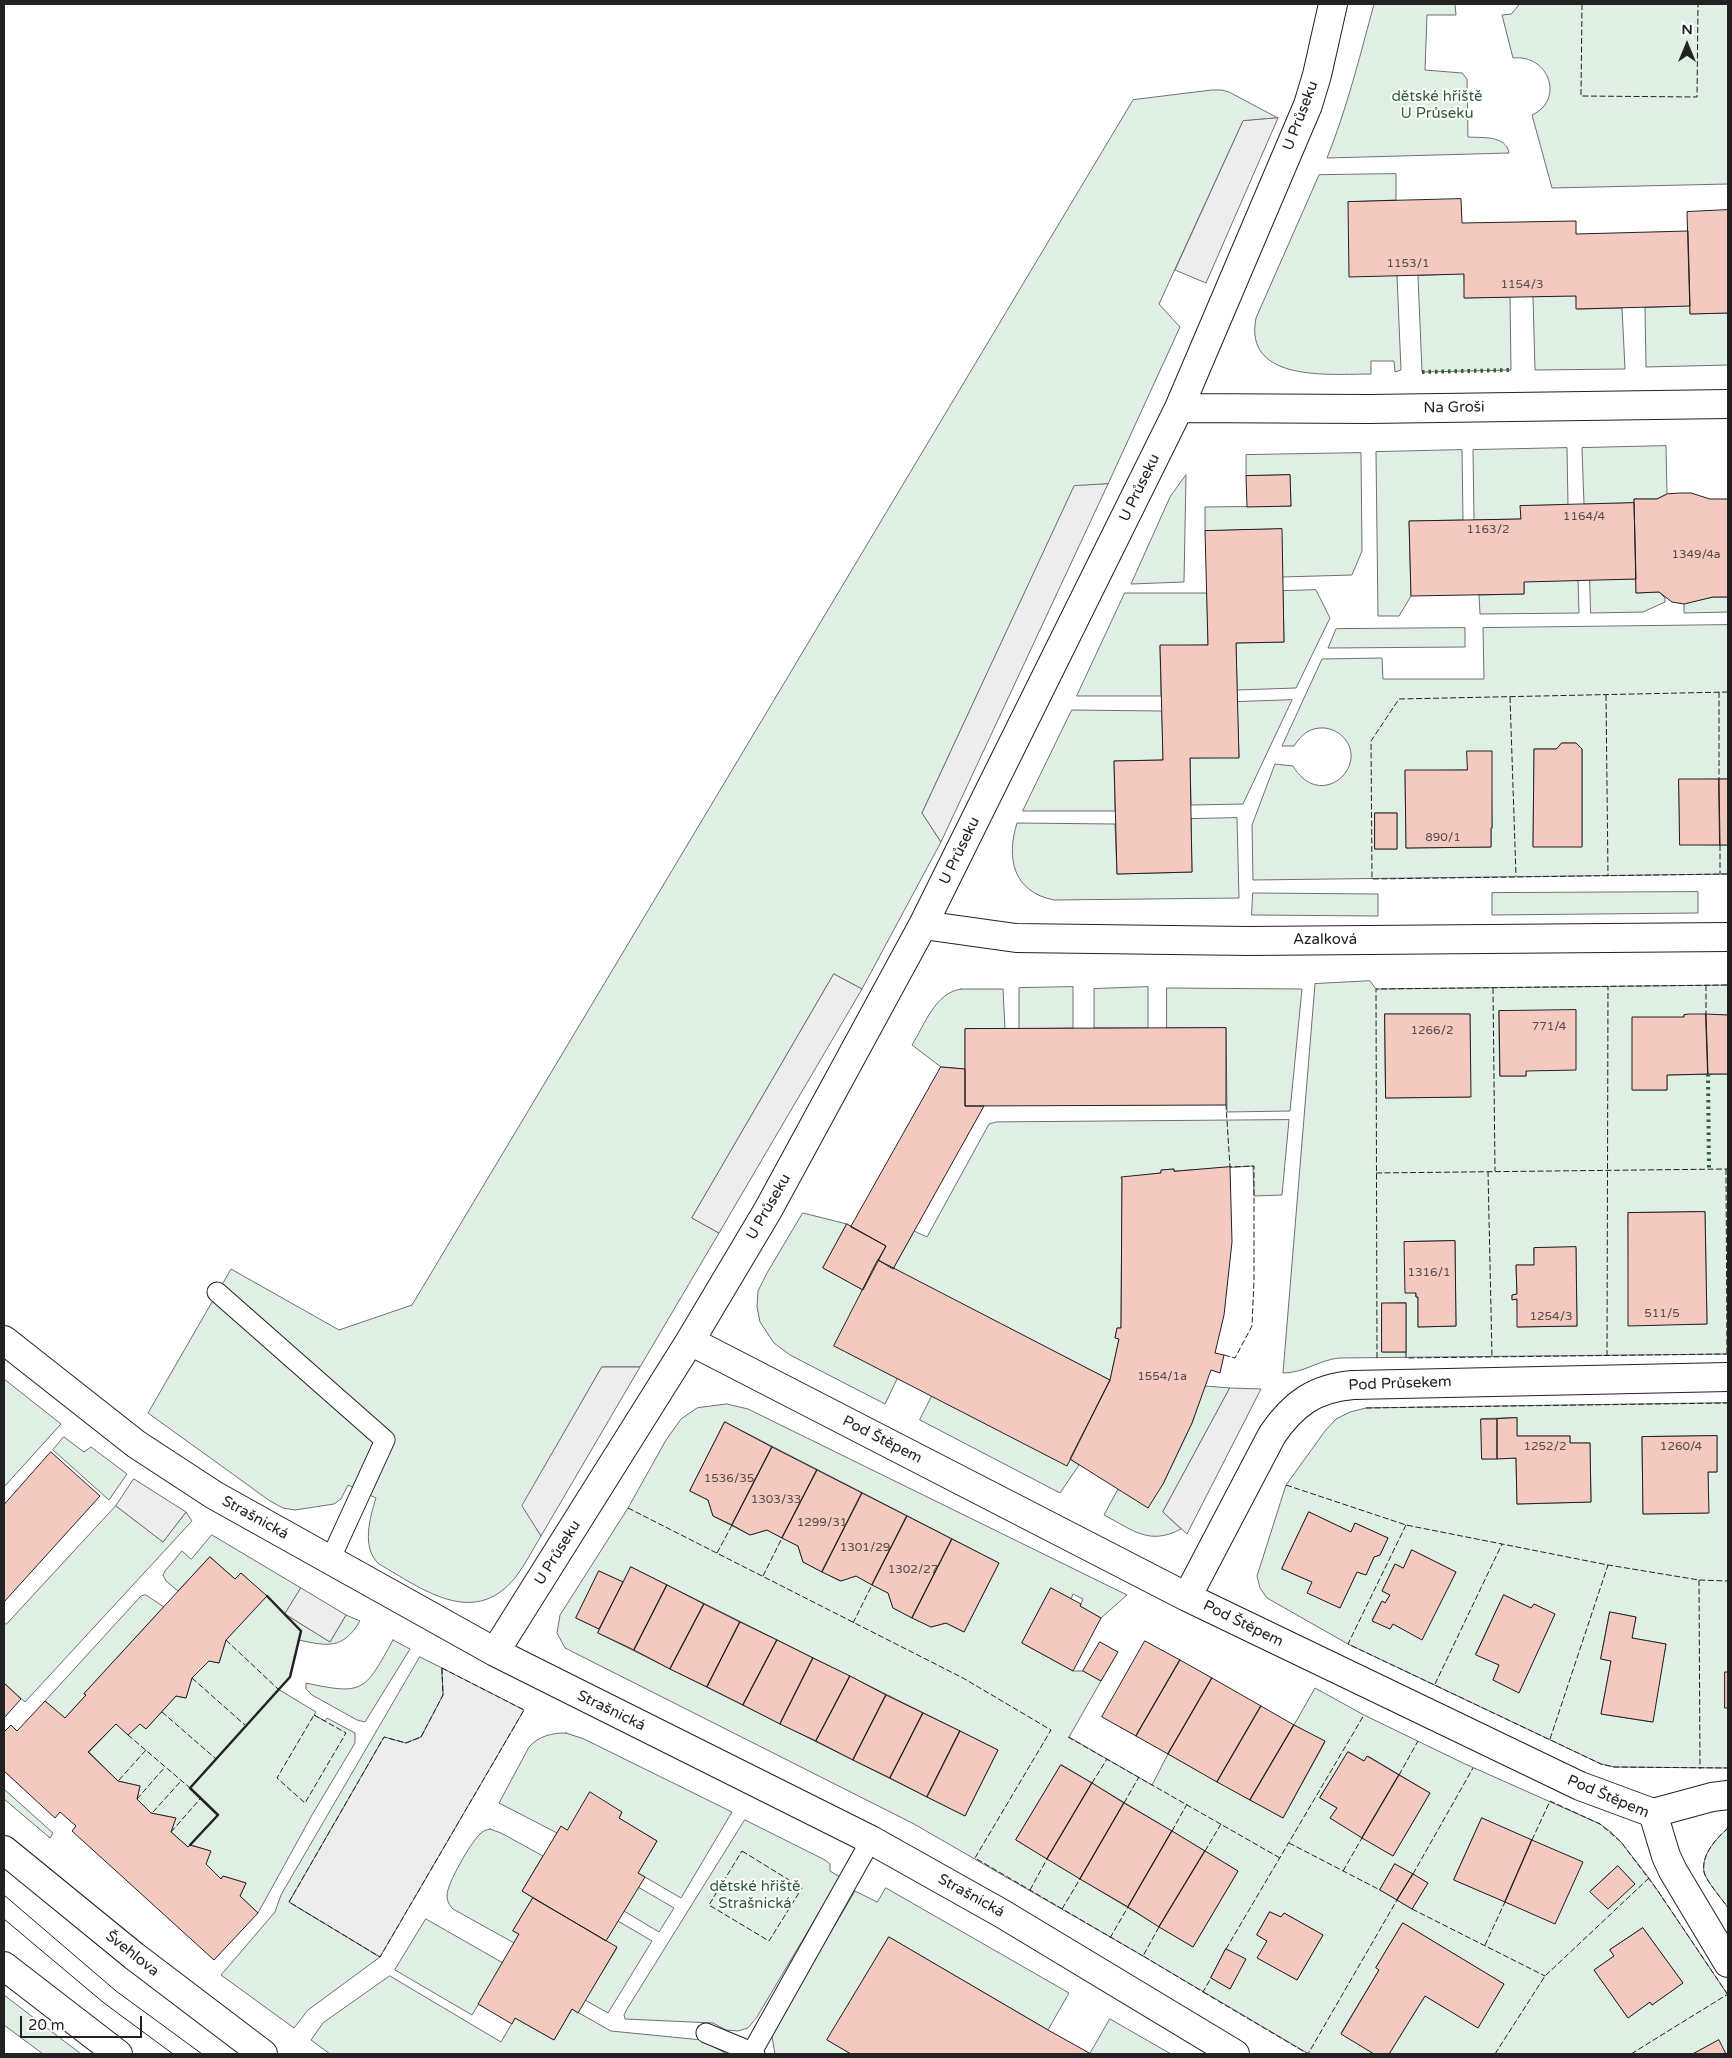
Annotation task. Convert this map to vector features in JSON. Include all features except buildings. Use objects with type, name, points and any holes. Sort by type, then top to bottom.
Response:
[{"type":"street","name":"U Průseku","points":[[495,1652],[690,1341],[768,1210],[923,925],[1179,408],[1308,105],[1317,75],[1333,4]]},
{"type":"street","name":"Na Groši","points":[[1179,408],[1359,409],[1728,404]]},
{"type":"street","name":"Azalková","points":[[923,925],[1016,938],[1142,940],[1248,941],[1728,937]]},
{"type":"street","name":"Strašnická","points":[[4,1340],[136,1444],[214,1495],[495,1652],[871,1840],[1001,1913],[1235,2054]]},
{"type":"street","name":"Pod Štěpem","points":[[690,1341],[1187,1597],[1580,1786],[1652,1813],[1673,1871],[1728,1963]]},
{"type":"street","name":"Pod Průsekem","points":[[1187,1597],[1272,1435],[1282,1420],[1302,1402],[1326,1390],[1353,1385],[1728,1377]]},
{"type":"street","points":[[1652,1813],[1712,1797],[1728,1795]]},
{"type":"street","name":"Švehlova","points":[[4,1850],[134,1956],[263,2054]]},
{"type":"street","points":[[4,1966],[118,2054]]},
{"type":"lane","points":[[217,1292],[385,1440],[330,1560]]},
{"type":"lane","points":[[706,2033],[753,2053],[871,1840]]},
{"type":"green space","name":"dětské hřiště U Průseku","points":[[1374,4],[1455,4],[1456,15],[1427,15],[1425,70],[1462,73],[1467,79],[1468,137],[1498,140],[1507,147],[1509,153],[1327,158],[1347,101]]},
{"type":"green space","points":[[1520,4],[1728,4],[1728,184],[1552,188],[1532,115],[1542,108],[1548,99],[1550,89],[1548,79],[1544,70],[1536,63],[1526,59],[1513,58],[1502,15],[1511,14]]},
{"type":"green space","points":[[1212,90],[1229,92],[1278,118],[1243,121],[1159,304],[1180,327],[1108,484],[1074,487],[922,813],[941,842],[862,989],[834,974],[692,1218],[719,1233],[640,1367],[602,1367],[523,1506],[541,1536],[515,1578],[499,1593],[482,1601],[465,1602],[447,1599],[429,1592],[379,1564],[373,1557],[370,1550],[369,1532],[371,1514],[376,1498],[348,1485],[341,1499],[334,1504],[295,1510],[283,1508],[270,1501],[148,1413],[231,1269],[339,1330],[412,1305],[1133,100]]},
{"type":"green space","points":[[1396,174],[1396,200],[1348,202],[1397,276],[1401,370],[1395,372],[1394,361],[1371,361],[1371,374],[1314,373],[1294,370],[1276,364],[1263,354],[1256,339],[1256,318],[1319,175]]},
{"type":"green space","points":[[1464,274],[1465,298],[1510,297],[1511,370],[1422,372],[1418,276]]},
{"type":"green space","points":[[1576,296],[1578,309],[1622,308],[1625,369],[1535,370],[1533,297]]},
{"type":"green space","points":[[1690,306],[1690,314],[1728,313],[1728,365],[1646,367],[1645,308]]},
{"type":"green space","points":[[1666,446],[1667,494],[1657,499],[1634,499],[1634,503],[1584,505],[1582,448]]},
{"type":"green space","points":[[1567,448],[1568,505],[1521,506],[1521,519],[1474,520],[1473,450]]},
{"type":"green space","points":[[1462,450],[1463,520],[1409,521],[1411,596],[1399,616],[1378,616],[1376,452]]},
{"type":"green space","points":[[1361,453],[1362,551],[1352,575],[1282,577],[1281,529],[1205,531],[1205,507],[1291,506],[1290,475],[1246,476],[1246,455]]},
{"type":"green space","points":[[1186,475],[1184,582],[1131,584],[1170,497]]},
{"type":"green space","points":[[1590,579],[1636,579],[1636,593],[1659,592],[1665,598],[1665,602],[1643,612],[1591,613]]},
{"type":"green space","points":[[1578,580],[1579,613],[1480,614],[1479,595],[1524,594],[1524,582]]},
{"type":"green space","points":[[1316,590],[1330,618],[1296,688],[1237,690],[1236,643],[1284,642],[1283,591]]},
{"type":"green space","points":[[1125,593],[1207,593],[1208,645],[1160,646],[1161,696],[1077,696]]},
{"type":"green space","points":[[1713,597],[1728,597],[1728,612],[1684,613],[1684,604]]},
{"type":"green space","points":[[1728,625],[1728,779],[1679,780],[1680,844],[1728,845],[1728,874],[1253,880],[1252,825],[1275,764],[1293,766],[1304,779],[1317,785],[1329,785],[1339,779],[1347,770],[1351,759],[1350,747],[1342,736],[1328,728],[1311,730],[1303,735],[1294,746],[1282,746],[1322,659],[1382,658],[1383,679],[1484,679],[1483,628]],"holes":[[[1562,743],[1576,743],[1582,749],[1582,846],[1533,846],[1534,749],[1556,749]],[[1491,752],[1491,847],[1406,848],[1405,771],[1467,770]],[[1375,813],[1397,813],[1397,849],[1375,849]]]},
{"type":"green space","points":[[1465,628],[1465,647],[1328,648],[1336,629]]},
{"type":"green space","points":[[1292,700],[1243,804],[1191,805],[1190,758],[1239,757],[1237,702]]},
{"type":"green space","points":[[1072,710],[1162,711],[1163,760],[1114,761],[1115,811],[1023,811]]},
{"type":"green space","points":[[1237,818],[1239,898],[1054,900],[1029,890],[1016,872],[1013,861],[1012,849],[1017,823],[1115,824],[1117,874],[1192,872],[1191,819]]},
{"type":"green space","points":[[1698,892],[1698,913],[1492,915],[1492,893]]},
{"type":"green space","points":[[1253,893],[1378,894],[1378,916],[1252,915]]},
{"type":"green space","points":[[1370,981],[1376,989],[1728,985],[1728,1015],[1684,1015],[1633,1090],[1667,1090],[1667,1075],[1728,1074],[1728,1354],[1339,1358],[1298,1371],[1283,1373],[1315,984]],"holes":[[[1499,1011],[1526,1071],[1526,1076],[1500,1076]],[[1385,1014],[1470,1014],[1470,1097],[1386,1098]],[[1705,1212],[1707,1324],[1629,1325],[1628,1213]],[[1455,1241],[1456,1326],[1418,1327],[1418,1297],[1416,1297],[1405,1242]],[[1534,1248],[1576,1248],[1577,1326],[1518,1327],[1517,1299],[1512,1299],[1512,1295],[1517,1294],[1516,1265],[1534,1265]],[[1406,1303],[1406,1352],[1382,1352],[1382,1304]]]},
{"type":"green space","points":[[1073,987],[1073,1028],[1019,1029],[1019,988]]},
{"type":"green space","points":[[1148,987],[1148,1028],[1094,1028],[1094,989]]},
{"type":"green space","points":[[1167,988],[1302,989],[1290,1111],[1227,1112],[1226,1028],[1167,1028]]},
{"type":"green space","points":[[961,989],[1003,989],[1005,1029],[965,1029],[965,1069],[941,1067],[912,1045],[937,1003],[944,996]]},
{"type":"green space","points":[[1289,1120],[1282,1195],[1254,1196],[1253,1166],[1174,1171],[1174,1169],[1161,1170],[1161,1173],[1121,1178],[1121,1328],[1117,1328],[1115,1338],[1119,1339],[1110,1380],[893,1269],[914,1231],[927,1237],[989,1124],[996,1122]]},
{"type":"green space","points":[[803,1213],[847,1224],[823,1268],[863,1290],[897,1379],[885,1404],[790,1355],[774,1343],[760,1322],[757,1307],[758,1291]]},
{"type":"green space","points":[[4,1379],[61,1424],[4,1487]]},
{"type":"green space","points":[[1205,1386],[1230,1388],[1163,1512],[1181,1529],[1170,1534],[1150,1536],[1133,1531],[1104,1515],[1118,1489],[1163,1484],[1192,1423]]},
{"type":"green space","points":[[932,1396],[1070,1459],[1079,1465],[1060,1493],[920,1420]]},
{"type":"green space","points":[[1728,1403],[1728,1672],[1725,1673],[1725,1707],[1728,1708],[1728,1768],[1614,1767],[1601,1764],[1348,1644],[1267,1598],[1260,1588],[1257,1576],[1286,1485],[1325,1431],[1336,1419],[1350,1412],[1366,1408]],"holes":[[[1517,1418],[1517,1436],[1570,1436],[1570,1443],[1590,1443],[1591,1502],[1517,1504],[1516,1458],[1482,1459],[1482,1419]],[[1717,1436],[1717,1472],[1708,1472],[1708,1513],[1643,1514],[1642,1437]],[[1309,1512],[1351,1532],[1355,1523],[1388,1538],[1380,1555],[1374,1557],[1366,1575],[1357,1572],[1340,1608],[1308,1593],[1312,1582],[1282,1569]],[[1412,1550],[1456,1572],[1422,1639],[1393,1624],[1390,1629],[1372,1620],[1382,1601],[1385,1603],[1390,1595],[1382,1591],[1395,1564],[1403,1568]],[[1504,1595],[1531,1608],[1534,1604],[1555,1614],[1519,1692],[1493,1680],[1499,1665],[1476,1654]],[[1610,1612],[1636,1617],[1632,1638],[1666,1644],[1652,1722],[1601,1714],[1611,1661],[1601,1659]]]},
{"type":"green space","points":[[727,1404],[748,1409],[1127,1595],[1101,1618],[1080,1606],[1083,1599],[1073,1594],[1071,1599],[1051,1588],[1022,1643],[1073,1671],[1083,1671],[1101,1681],[1069,1737],[1152,1785],[1168,1754],[1283,1818],[1325,1742],[1294,1725],[1315,1688],[1364,1715],[1463,1763],[1600,1824],[1621,1842],[1649,1878],[1728,1995],[1728,2054],[1726,2054],[1718,2041],[1693,2054],[1389,2054],[1425,1996],[1477,2027],[1504,1984],[1403,1923],[1376,1967],[1379,1970],[1341,2033],[1374,2054],[1309,2054],[914,1824],[565,1648],[557,1633],[560,1615],[628,1508],[666,1440],[681,1419],[697,1408]],"holes":[[[725,1422],[999,1563],[964,1632],[946,1623],[931,1627],[893,1608],[888,1593],[856,1576],[840,1581],[803,1562],[798,1546],[767,1530],[750,1535],[713,1516],[708,1500],[690,1491]],[[631,1567],[998,1750],[965,1816],[598,1633],[599,1629],[576,1618],[599,1571],[623,1582]],[[1349,1752],[1364,1761],[1368,1756],[1430,1793],[1393,1856],[1330,1818],[1337,1808],[1320,1798]],[[1062,1765],[1238,1871],[1193,1947],[1016,1840]],[[1482,1818],[1582,1863],[1555,1923],[1454,1880]],[[1395,1864],[1428,1883],[1412,1909],[1380,1890]],[[1618,1866],[1634,1883],[1608,1909],[1591,1891]],[[1270,1912],[1281,1917],[1284,1913],[1323,1935],[1297,1980],[1258,1958],[1267,1941],[1257,1935]],[[1643,1928],[1683,1983],[1652,2005],[1650,2002],[1628,2018],[1594,1970],[1614,1956],[1610,1950]],[[1226,1949],[1245,1959],[1230,1989],[1211,1978]]]},
{"type":"green space","points":[[64,1437],[84,1452],[91,1447],[127,1474],[109,1500],[53,1450]]},
{"type":"green space","points":[[116,1506],[163,1542],[186,1512],[192,1521],[25,1702],[4,1683],[4,1623],[6,1624]]},
{"type":"green space","points":[[212,1535],[301,1588],[285,1614],[330,1642],[346,1615],[360,1621],[347,1637],[334,1644],[318,1644],[299,1640],[290,1677],[278,1689],[316,1712],[314,1715],[325,1721],[327,1718],[355,1733],[355,1743],[312,1815],[258,1913],[240,1896],[246,1883],[223,1876],[221,1879],[206,1864],[210,1851],[191,1845],[188,1847],[171,1832],[175,1818],[151,1813],[137,1799],[140,1786],[118,1781],[89,1752],[116,1724],[140,1724],[146,1729],[176,1696],[186,1698],[192,1678],[209,1661],[219,1663],[226,1640],[266,1596],[241,1573],[235,1579],[210,1557],[178,1591],[166,1581],[163,1575],[165,1571],[182,1551],[191,1559]]},
{"type":"green space","points":[[146,1595],[164,1607],[84,1694],[86,1695],[65,1718],[45,1701],[141,1596]]},
{"type":"green space","points":[[393,1640],[410,1649],[365,1722],[357,1720],[312,1695],[306,1689],[306,1683],[341,1689],[361,1685],[376,1670]]},
{"type":"green space","points":[[420,1657],[442,1668],[443,1695],[439,1704],[421,1737],[406,1743],[289,1902],[380,1957],[308,2010],[294,2028],[221,1975],[275,1912],[281,1895]]},
{"type":"green space","points":[[566,1733],[584,1739],[732,1812],[681,1898],[638,1873],[657,1841],[619,1818],[622,1812],[567,1830],[561,1827],[557,1833],[499,1803],[529,1747],[537,1740],[546,1736]]},
{"type":"green space","points":[[4,1789],[53,1833],[50,1838],[4,1799]]},
{"type":"green space","name":"dětské hřiště Strašnická","points":[[745,1820],[825,1860],[830,1864],[830,1871],[840,1877],[757,2017],[748,2028],[738,2031],[726,2030],[713,2023],[625,2019],[624,2015],[627,2009]]},
{"type":"green space","points":[[1728,1828],[1728,1908],[1708,1880],[1704,1872],[1704,1865],[1707,1853]]},
{"type":"green space","points":[[490,1829],[543,1856],[522,1891],[533,1898],[513,1931],[519,1934],[514,1943],[453,1909],[447,1899],[451,1882],[466,1854],[476,1838]]},
{"type":"green space","points":[[638,1887],[674,1908],[659,1932],[624,1911]]},
{"type":"green space","points":[[886,1888],[1069,1993],[1048,2030],[889,1937],[828,2040],[851,2054],[775,2054],[772,2037],[774,2028],[855,1891],[877,1902]]},
{"type":"green space","points":[[426,1919],[503,1963],[472,2015],[395,1970]]},
{"type":"green space","points":[[618,1921],[652,1941],[608,2013],[585,2000],[617,1948],[606,1941]]},
{"type":"green space","points":[[390,1976],[501,2042],[515,2018],[554,2040],[572,2009],[611,2031],[702,2040],[727,2054],[330,2054],[311,2040],[323,2023]]},
{"type":"green space","points":[[4,1995],[81,2054],[43,2054],[4,2025]]},
{"type":"green space","points":[[1110,2019],[1171,2054],[1090,2054]]},
{"type":"shaded area","points":[[1278,118],[1206,283],[1175,270],[1243,121]]},
{"type":"shaded area","points":[[1108,484],[941,842],[922,813],[1074,486]]},
{"type":"shaded area","points":[[834,974],[862,989],[719,1233],[692,1218]]},
{"type":"shaded area","points":[[602,1367],[640,1367],[541,1536],[522,1506]]},
{"type":"shaded area","points":[[1230,1388],[1261,1389],[1187,1534],[1163,1512]]},
{"type":"shaded area","points":[[134,1479],[186,1512],[163,1542],[116,1506]]},
{"type":"shaded area","points":[[301,1588],[346,1615],[330,1642],[285,1614]]},
{"type":"shaded area","points":[[442,1668],[524,1710],[380,1957],[289,1902],[384,1737],[406,1743],[421,1737],[443,1695]]},
{"type":"tram line","points":[[4,1895],[116,1991],[202,2054]]},
{"type":"tram line","points":[[4,1919],[104,2003],[173,2054]]},
{"type":"hedge","points":[[1422,372],[1511,370]]},
{"type":"hedge","points":[[1708,1074],[1709,1169]]},
{"type":"fence","points":[[1582,4],[1581,96],[1697,97],[1698,4]]},
{"type":"fence","points":[[1719,692],[1719,779]]},
{"type":"fence","points":[[1728,692],[1399,699],[1371,741],[1372,879],[1728,874]]},
{"type":"fence","points":[[1606,695],[1608,876]]},
{"type":"fence","points":[[1510,697],[1516,876]]},
{"type":"fence","points":[[1720,845],[1720,874]]},
{"type":"fence","points":[[1706,985],[1706,1014]]},
{"type":"fence","points":[[1377,1358],[1376,989],[1728,985]]},
{"type":"fence","points":[[1607,1356],[1608,987]]},
{"type":"fence","points":[[1493,988],[1495,1171]]},
{"type":"fence","points":[[1224,1355],[1235,1358],[1252,1326],[1254,1280],[1254,1166],[1230,1167],[1226,1105]]},
{"type":"fence","points":[[1726,1169],[1727,1354]]},
{"type":"fence","points":[[1376,1173],[1728,1169]]},
{"type":"fence","points":[[1488,1171],[1492,1357]]},
{"type":"fence","points":[[1406,1352],[1406,1358],[1728,1354]]},
{"type":"fence","points":[[1366,1408],[1728,1403]]},
{"type":"fence","points":[[1286,1485],[1406,1525],[1608,1565],[1699,1580],[1728,1581]]},
{"type":"fence","points":[[628,1508],[963,1678],[1051,1730],[975,1858],[1143,1956]]},
{"type":"fence","points":[[717,1553],[732,1525]]},
{"type":"fence","points":[[1406,1525],[1348,1644],[1601,1764],[1614,1767],[1728,1768]]},
{"type":"fence","points":[[763,1576],[782,1538]]},
{"type":"fence","points":[[1435,1684],[1502,1544]]},
{"type":"fence","points":[[1550,1739],[1608,1565]]},
{"type":"fence","points":[[1699,1580],[1700,1769]]},
{"type":"fence","points":[[853,1623],[872,1585]]},
{"type":"fence","points":[[226,1640],[278,1689]]},
{"type":"fence","points":[[442,1668],[524,1710],[380,1957],[289,1902],[384,1737],[406,1743],[421,1737],[443,1695],[442,1668]]},
{"type":"fence","points":[[192,1678],[246,1726]]},
{"type":"fence","points":[[162,1712],[216,1759]]},
{"type":"fence","points":[[314,1715],[346,1733],[305,1803],[277,1778],[314,1715]]},
{"type":"fence","points":[[1226,1949],[1364,1715]]},
{"type":"fence","points":[[128,1735],[190,1788]]},
{"type":"fence","points":[[1068,1737],[1280,1858]]},
{"type":"fence","points":[[1399,1775],[1418,1741]]},
{"type":"fence","points":[[119,1780],[146,1750]]},
{"type":"fence","points":[[1092,1783],[1107,1759]]},
{"type":"fence","points":[[137,1799],[165,1767]]},
{"type":"fence","points":[[1413,1874],[1473,1768]]},
{"type":"fence","points":[[1124,1803],[1139,1777]]},
{"type":"fence","points":[[153,1812],[181,1781]]},
{"type":"fence","points":[[171,1832],[200,1799]]},
{"type":"fence","points":[[1532,1840],[1550,1801],[1600,1824],[1621,1842],[1658,1891],[1728,1995]]},
{"type":"fence","points":[[1172,1831],[1187,1804]]},
{"type":"fence","points":[[1205,1851],[1221,1824]]},
{"type":"fence","points":[[1728,1828],[1707,1853],[1704,1865],[1704,1872],[1708,1880],[1728,1908]]},
{"type":"fence","points":[[1343,1871],[1362,1838]]},
{"type":"fence","points":[[1289,1843],[1380,1890]]},
{"type":"fence","points":[[742,1851],[802,1888],[769,1941],[709,1905],[742,1851]]},
{"type":"fence","points":[[1030,1890],[1047,1859]]},
{"type":"fence","points":[[1495,2054],[1545,1976],[1649,1878]]},
{"type":"fence","points":[[1062,1909],[1080,1879]]},
{"type":"fence","points":[[1203,1992],[1308,2054],[1397,1900]]},
{"type":"fence","points":[[1485,1945],[1505,1902]]},
{"type":"fence","points":[[1110,1938],[1128,1907]]},
{"type":"fence","points":[[1412,1909],[1545,1976]]},
{"type":"fence","points":[[1159,1927],[1143,1956],[1203,1992],[1211,1978]]},
{"type":"fence","points":[[1631,2054],[1728,1994]]},
{"type":"wall","points":[[190,1845],[218,1815],[190,1788],[290,1677],[301,1631],[267,1596]]}]
